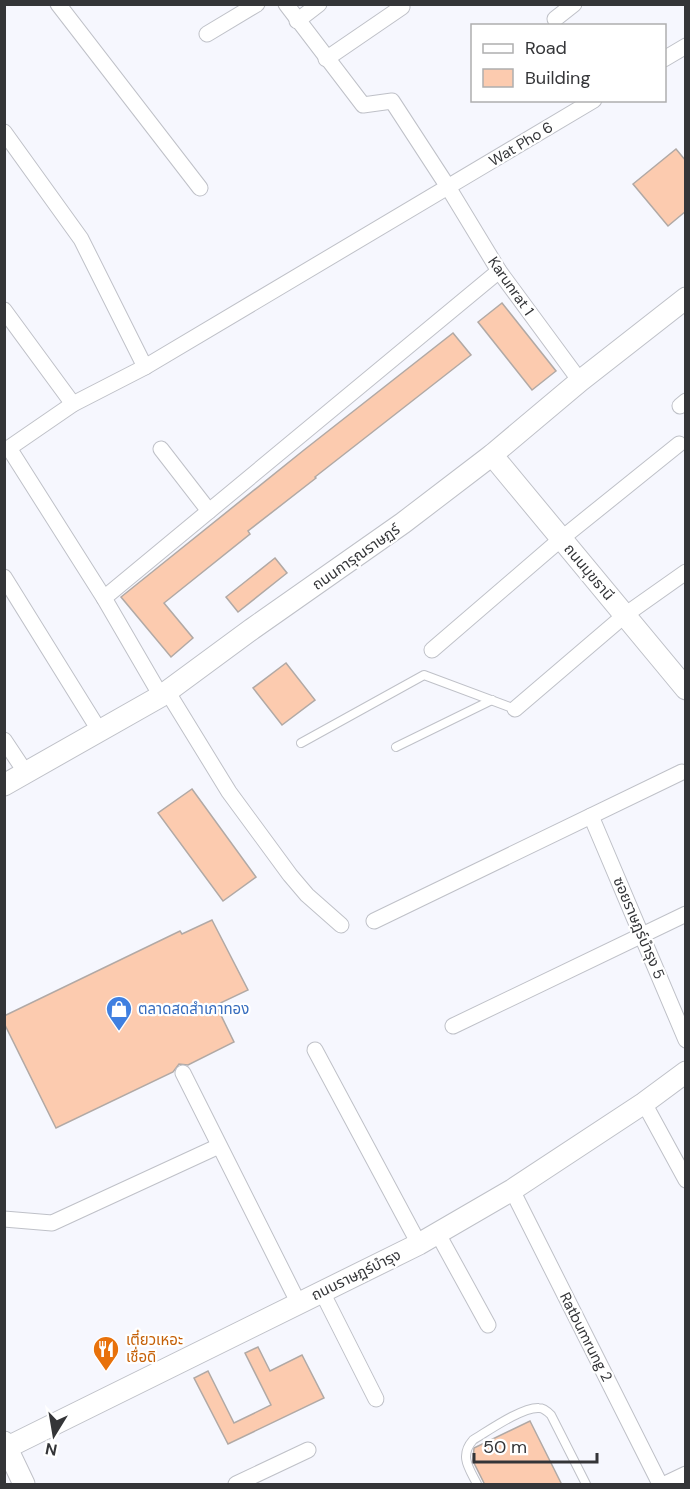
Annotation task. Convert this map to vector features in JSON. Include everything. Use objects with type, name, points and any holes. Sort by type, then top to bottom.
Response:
[{"type":"street","points":[[58,4],[200,188]]},
{"type":"street","points":[[207,34],[257,4]]},
{"type":"street","points":[[286,4],[326,58],[402,8]]},
{"type":"street","points":[[297,21],[319,4]]},
{"type":"street","points":[[555,19],[574,4]]},
{"type":"street","points":[[666,58],[686,46]]},
{"type":"street","name":"Karunrat 1","points":[[326,58],[363,105],[392,101],[499,271],[580,381]]},
{"type":"street","name":"Wat Pho 6","points":[[104,598],[9,448],[73,404],[145,367],[591,102]]},
{"type":"street","points":[[4,132],[81,239],[145,367]]},
{"type":"street","points":[[341,925],[307,895],[229,792],[104,598],[499,271]]},
{"type":"street","name":"ถนนการุณราษฏร์","points":[[4,785],[164,694],[403,523],[492,455],[580,381],[686,298]]},
{"type":"street","points":[[4,310],[73,404]]},
{"type":"street","points":[[432,650],[561,539],[679,444]]},
{"type":"street","points":[[161,449],[209,511]]},
{"type":"street","name":"ถนนมุขธานี","points":[[492,455],[686,688]]},
{"type":"street","points":[[515,709],[625,615],[686,572]]},
{"type":"street","points":[[4,577],[99,730]]},
{"type":"street","points":[[4,740],[26,773]]},
{"type":"street","points":[[374,921],[682,772]]},
{"type":"street","name":"ซอยราษฎร์บำรุง 5","points":[[591,816],[686,1040]]},
{"type":"street","points":[[453,1026],[686,914]]},
{"type":"street","points":[[315,1050],[429,1239],[488,1325]]},
{"type":"street","name":"ถนนราษฎร์บำรุง","points":[[6,1444],[429,1239],[512,1190],[644,1103],[686,1072]]},
{"type":"street","points":[[183,1073],[299,1304]]},
{"type":"street","points":[[644,1103],[686,1180]]},
{"type":"street","points":[[4,1219],[52,1223],[219,1146]]},
{"type":"street","name":"Ratbumrung 2","points":[[512,1190],[660,1485]]},
{"type":"street","points":[[322,1292],[376,1399]]},
{"type":"street","points":[[6,1444],[24,1485]]},
{"type":"street","points":[[236,1485],[308,1450]]},
{"type":"street","points":[[665,1485],[686,1474]]},
{"type":"lane","points":[[301,743],[424,675],[515,709]]},
{"type":"lane","points":[[396,747],[492,700]]},
{"type":"lane","points":[[477,1485],[466,1460],[467,1447],[473,1440],[522,1413],[539,1408],[546,1409],[551,1415],[586,1485]]},
{"type":"building","points":[[676,149],[686,161],[686,211],[668,226],[633,184]]},
{"type":"building","points":[[502,303],[556,371],[532,390],[478,322]]},
{"type":"building","points":[[453,333],[471,355],[248,531],[250,534],[164,603],[193,638],[171,657],[121,597]]},
{"type":"building","points":[[275,558],[287,573],[238,612],[226,597]]},
{"type":"building","points":[[286,663],[315,700],[282,725],[253,688]]},
{"type":"building","points":[[192,789],[256,877],[223,901],[158,813]]},
{"type":"building","name":"ตลาดสดสำเภาทอง","points":[[212,920],[248,990],[216,1005],[234,1042],[188,1065],[179,1064],[173,1072],[56,1128],[4,1023],[4,1016],[180,931],[182,934]]},
{"type":"building","points":[[258,1347],[270,1371],[302,1355],[324,1398],[228,1444],[194,1378],[208,1371],[234,1423],[271,1405],[245,1353]]},
{"type":"building","points":[[530,1421],[562,1485],[485,1485],[473,1461],[474,1448]]},
{"type":"place","name":"ตลาดสดสำเภาทอง","points":[[119,1032]]},
{"type":"place","name":"เตี๋ยวเหอะ เชื่อดิ","points":[[106,1372]]}]
